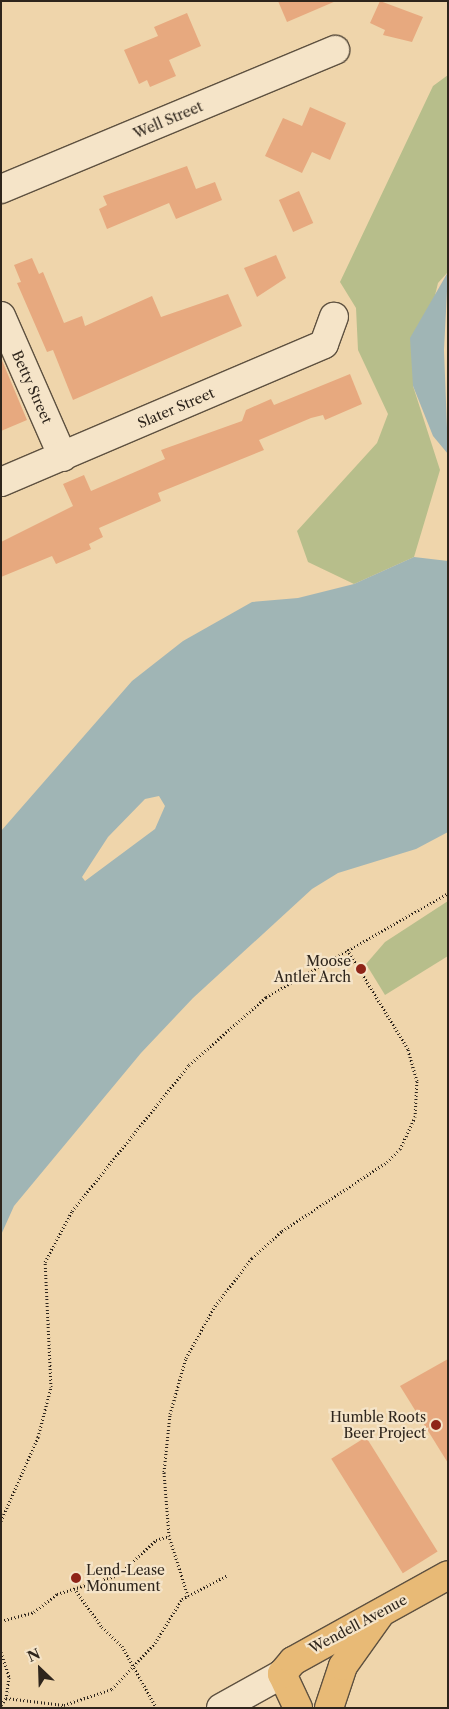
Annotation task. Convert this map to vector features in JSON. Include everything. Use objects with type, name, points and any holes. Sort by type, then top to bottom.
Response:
[{"type":"main road","name":"Wendell Avenue","points":[[282,1674],[303,1653],[380,1614],[448,1575]]},
{"type":"main road","points":[[329,1708],[343,1666],[380,1614]]},
{"type":"main road","points":[[282,1674],[298,1708]]},
{"type":"street","name":"Well Street","points":[[1,189],[335,50]]},
{"type":"street","name":"Betty Street","points":[[1,316],[62,457]]},
{"type":"street","name":"Slater Street","points":[[1,482],[324,344],[334,317]]},
{"type":"street","name":"Wendell Avenue","points":[[220,1708],[282,1674]]},
{"type":"path","points":[[1,1522],[38,1437],[51,1387],[45,1262],[72,1211],[189,1065],[266,997],[346,949],[448,892]]},
{"type":"path","points":[[188,1596],[169,1536],[165,1444],[176,1388],[200,1330],[234,1279],[265,1244],[387,1162],[400,1149],[415,1117],[417,1081],[408,1049],[346,949]]},
{"type":"path","points":[[1,1621],[34,1612],[57,1594],[76,1591],[118,1575],[156,1540],[169,1536]]},
{"type":"path","points":[[6,1698],[42,1706],[88,1699],[112,1689],[134,1668],[188,1596],[228,1575]]},
{"type":"path","points":[[76,1591],[134,1668],[156,1707]]},
{"type":"path","points":[[1,1652],[9,1677],[6,1698],[1,1705]]},
{"type":"green space","points":[[448,75],[448,272],[438,283],[413,386],[440,470],[414,557],[354,584],[308,562],[297,531],[377,443],[388,414],[358,350],[356,308],[340,282],[433,86]]},
{"type":"green space","points":[[448,901],[448,956],[385,995],[366,964],[385,942]]},
{"type":"shaded area","points":[[448,272],[444,350],[448,454],[433,436],[413,386],[410,338]]},
{"type":"shaded area","points":[[414,557],[448,561],[448,832],[416,849],[338,873],[312,889],[193,998],[141,1053],[14,1206],[1,1235],[1,831],[132,681],[183,641],[252,602],[298,598],[354,584]],"holes":[[[159,796],[165,806],[155,829],[85,881],[82,877],[108,837],[145,799]]]},
{"type":"building","points":[[278,1],[336,1],[287,22]]},
{"type":"building","points":[[380,1],[423,17],[412,42],[383,35],[385,30],[370,23]]},
{"type":"building","points":[[187,13],[201,46],[169,60],[176,76],[150,87],[147,80],[139,84],[124,50],[158,36],[154,27]]},
{"type":"building","points":[[310,107],[346,123],[330,160],[312,152],[302,173],[265,156],[283,118],[302,126]]},
{"type":"building","points":[[187,166],[196,189],[215,182],[222,200],[176,219],[169,203],[107,229],[99,209],[107,205],[103,196]]},
{"type":"building","points":[[299,191],[313,223],[293,232],[279,200]]},
{"type":"building","points":[[276,255],[286,278],[257,297],[244,268]]},
{"type":"building","points":[[32,258],[39,274],[43,272],[64,323],[82,316],[85,326],[152,296],[161,317],[228,294],[242,326],[73,400],[53,350],[47,352],[17,283],[21,282],[14,265]]},
{"type":"building","points":[[1,358],[27,420],[1,431]]},
{"type":"building","points":[[350,374],[362,404],[325,420],[323,415],[311,418],[259,440],[264,450],[158,493],[161,501],[99,528],[103,537],[89,544],[91,549],[56,564],[52,556],[1,577],[1,542],[73,506],[63,484],[84,475],[91,491],[165,459],[161,450],[242,421],[246,410],[271,399],[274,405]]},
{"type":"building","name":"Humble Roots Beer Project","points":[[448,1359],[448,1463],[400,1386]]},
{"type":"building","points":[[366,1437],[438,1551],[403,1573],[331,1459]]},
{"type":"place","name":"Moose Antler Arch","points":[[361,969]]},
{"type":"place","name":"Humble Roots Beer Project","points":[[436,1425]]},
{"type":"place","name":"Lend-Lease Monument","points":[[76,1578]]}]
